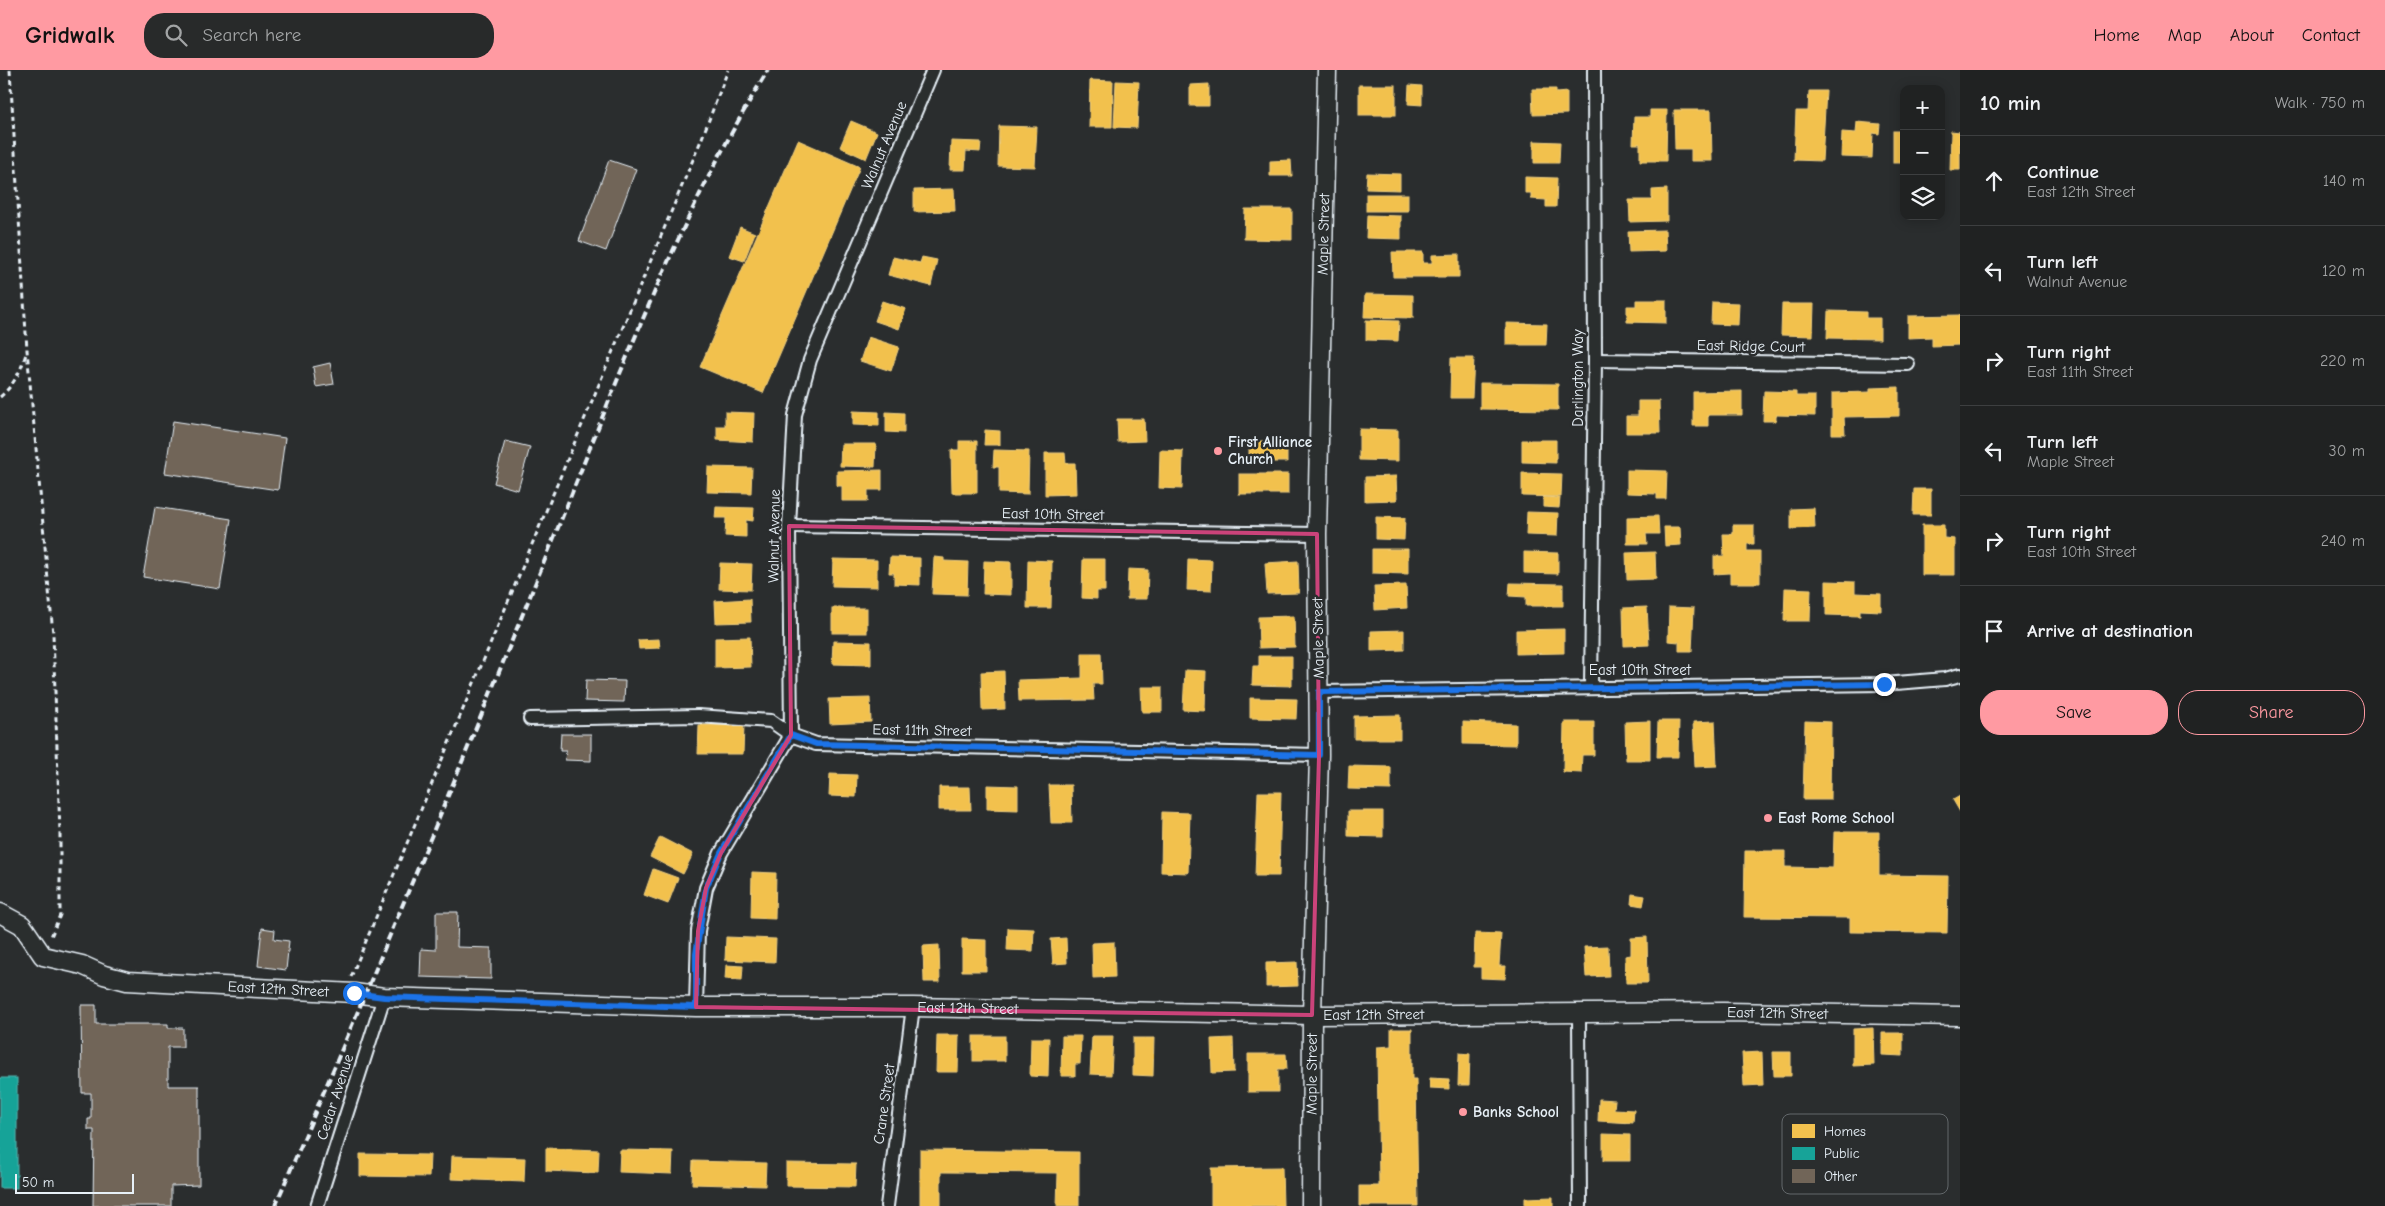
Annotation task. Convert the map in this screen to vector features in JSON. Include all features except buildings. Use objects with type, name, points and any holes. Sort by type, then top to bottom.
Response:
[{"type":"main road","name":"Maple Street","points":[[1311,1206],[1312,1015],[1319,755],[1318,534],[1328,70]]},
{"type":"main road","points":[[0,913],[22,925],[43,956]]},
{"type":"main road","name":"East 12th Street","points":[[43,956],[82,965],[104,975],[127,981],[344,993],[384,997],[696,1007],[913,1007],[1312,1015],[1723,1012],[1960,1016]]},
{"type":"street","name":"Walnut Avenue","points":[[791,735],[788,526],[795,415],[810,360],[933,70]]},
{"type":"street","name":"Darlington Way","points":[[1591,686],[1595,360],[1594,70]]},
{"type":"street","name":"East Ridge Court","points":[[1595,360],[1908,364]]},
{"type":"street","name":"East 10th Street","points":[[788,526],[1318,534]]},
{"type":"street","name":"East 10th Street","points":[[1319,692],[1591,686],[1884,684],[1945,679],[1960,675]]},
{"type":"street","name":"East 11th Street","points":[[530,719],[698,716],[762,720],[770,721],[791,735],[816,744],[1319,755]]},
{"type":"street","points":[[696,1007],[696,954],[706,888],[721,853],[791,735]]},
{"type":"street","name":"Cedar Avenue","points":[[316,1206],[384,997]]},
{"type":"street","name":"Crane Street","points":[[887,1206],[913,1007]]},
{"type":"street","points":[[1579,1012],[1580,1206]]},
{"type":"path","points":[[10,70],[27,350],[53,634],[60,833],[60,915],[43,956]]},
{"type":"path","points":[[344,993],[728,70]]},
{"type":"path","points":[[0,397],[12,387],[22,368],[27,350]]},
{"type":"highlighted area","points":[[789,526],[1317,534],[1319,755],[1312,1015],[696,1007],[698,931],[706,888],[721,853],[791,735]]},
{"type":"railway","points":[[275,1206],[444,804],[646,311],[703,188],[734,128],[768,70]]},
{"type":"place","name":"First Alliance Church","points":[[1218,451]]},
{"type":"place","name":"East Rome School","points":[[1768,818]]},
{"type":"place","name":"Banks School","points":[[1463,1112]]},
{"type":"route","points":[[354,993],[384,997],[696,1007],[696,954],[706,888],[721,853],[791,735],[816,744],[1319,755],[1319,692],[1591,686],[1884,684]]}]
